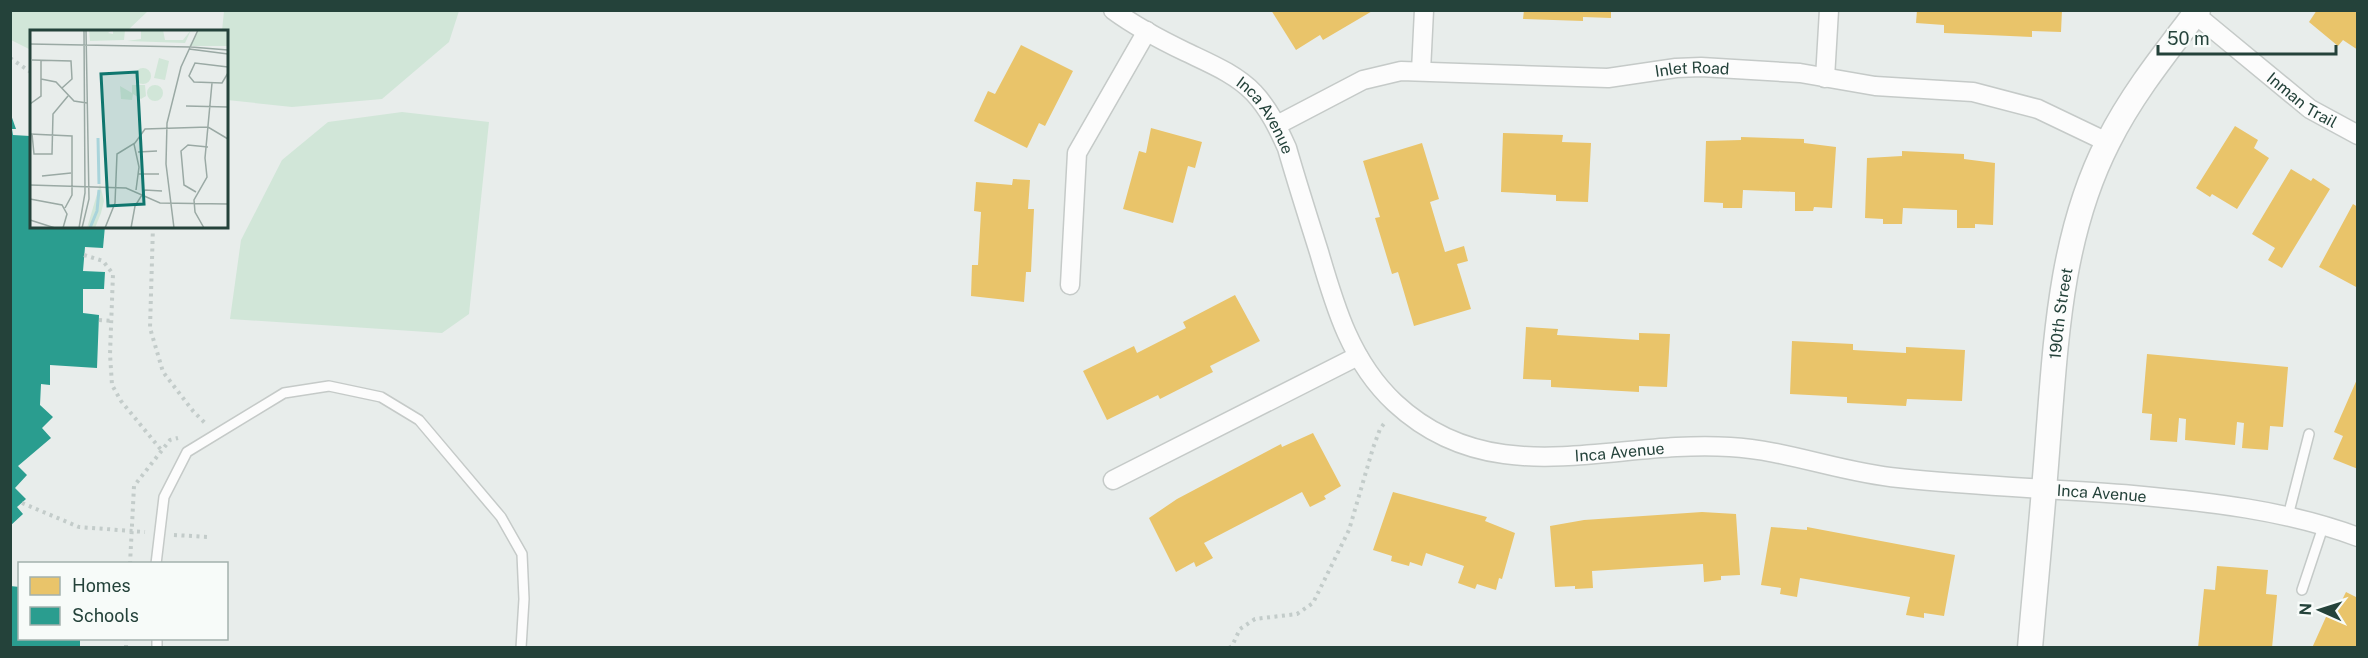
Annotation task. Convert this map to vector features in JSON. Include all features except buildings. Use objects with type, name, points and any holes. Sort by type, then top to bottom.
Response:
[{"type":"street","name":"Inca Avenue","points":[[1113,10],[1235,78],[1252,91],[1277,125],[1287,148],[1337,313],[1350,345],[1370,375],[1399,407],[1418,422],[1451,440],[1481,451],[1516,457],[1552,457],[1692,446],[1762,450],[1891,477],[2205,501],[2324,524],[2358,537]]},
{"type":"street","points":[[1421,71],[1424,10]]},
{"type":"street","points":[[1825,78],[1829,10]]},
{"type":"street","name":"Inman Trail","points":[[2194,12],[2310,109],[2358,135]]},
{"type":"street","name":"190th Street","points":[[2030,648],[2058,317],[2074,227],[2089,184],[2108,142],[2131,102],[2194,12]]},
{"type":"street","points":[[1070,285],[1077,153],[1147,31]]},
{"type":"street","name":"Inlet Road","points":[[1277,125],[1363,80],[1401,72],[1608,78],[1676,68],[1701,67],[1768,70],[1875,86],[1973,92],[2004,98],[2038,109],[2108,142]]},
{"type":"street","points":[[1113,480],[1358,356]]},
{"type":"lane","points":[[156,562],[164,497],[187,452],[284,393],[329,386],[381,397],[419,420],[501,517],[522,554],[524,599],[521,648]]},
{"type":"lane","points":[[2288,516],[2308,434]]},
{"type":"lane","points":[[2302,590],[2324,524]]},
{"type":"path","points":[[10,58],[30,72]]},
{"type":"path","points":[[153,228],[150,328],[163,372],[193,411],[209,427],[199,430]]},
{"type":"path","points":[[84,255],[103,261],[113,274],[110,354],[112,385],[121,401],[162,451]]},
{"type":"path","points":[[99,320],[112,321]]},
{"type":"path","points":[[1229,648],[1240,629],[1255,619],[1297,614],[1313,603],[1349,530],[1380,429],[1399,407]]},
{"type":"path","points":[[130,562],[134,486],[170,440],[180,437]]},
{"type":"path","points":[[22,503],[79,527],[209,537]]},
{"type":"green space","points":[[11,10],[148,11],[128,30],[30,30],[30,50],[11,40]]},
{"type":"green space","points":[[224,10],[459,11],[449,42],[382,99],[292,107],[228,100],[228,30],[222,30]]},
{"type":"green space","points":[[402,112],[489,122],[469,314],[442,333],[230,319],[241,240],[282,160],[328,122]]}]
